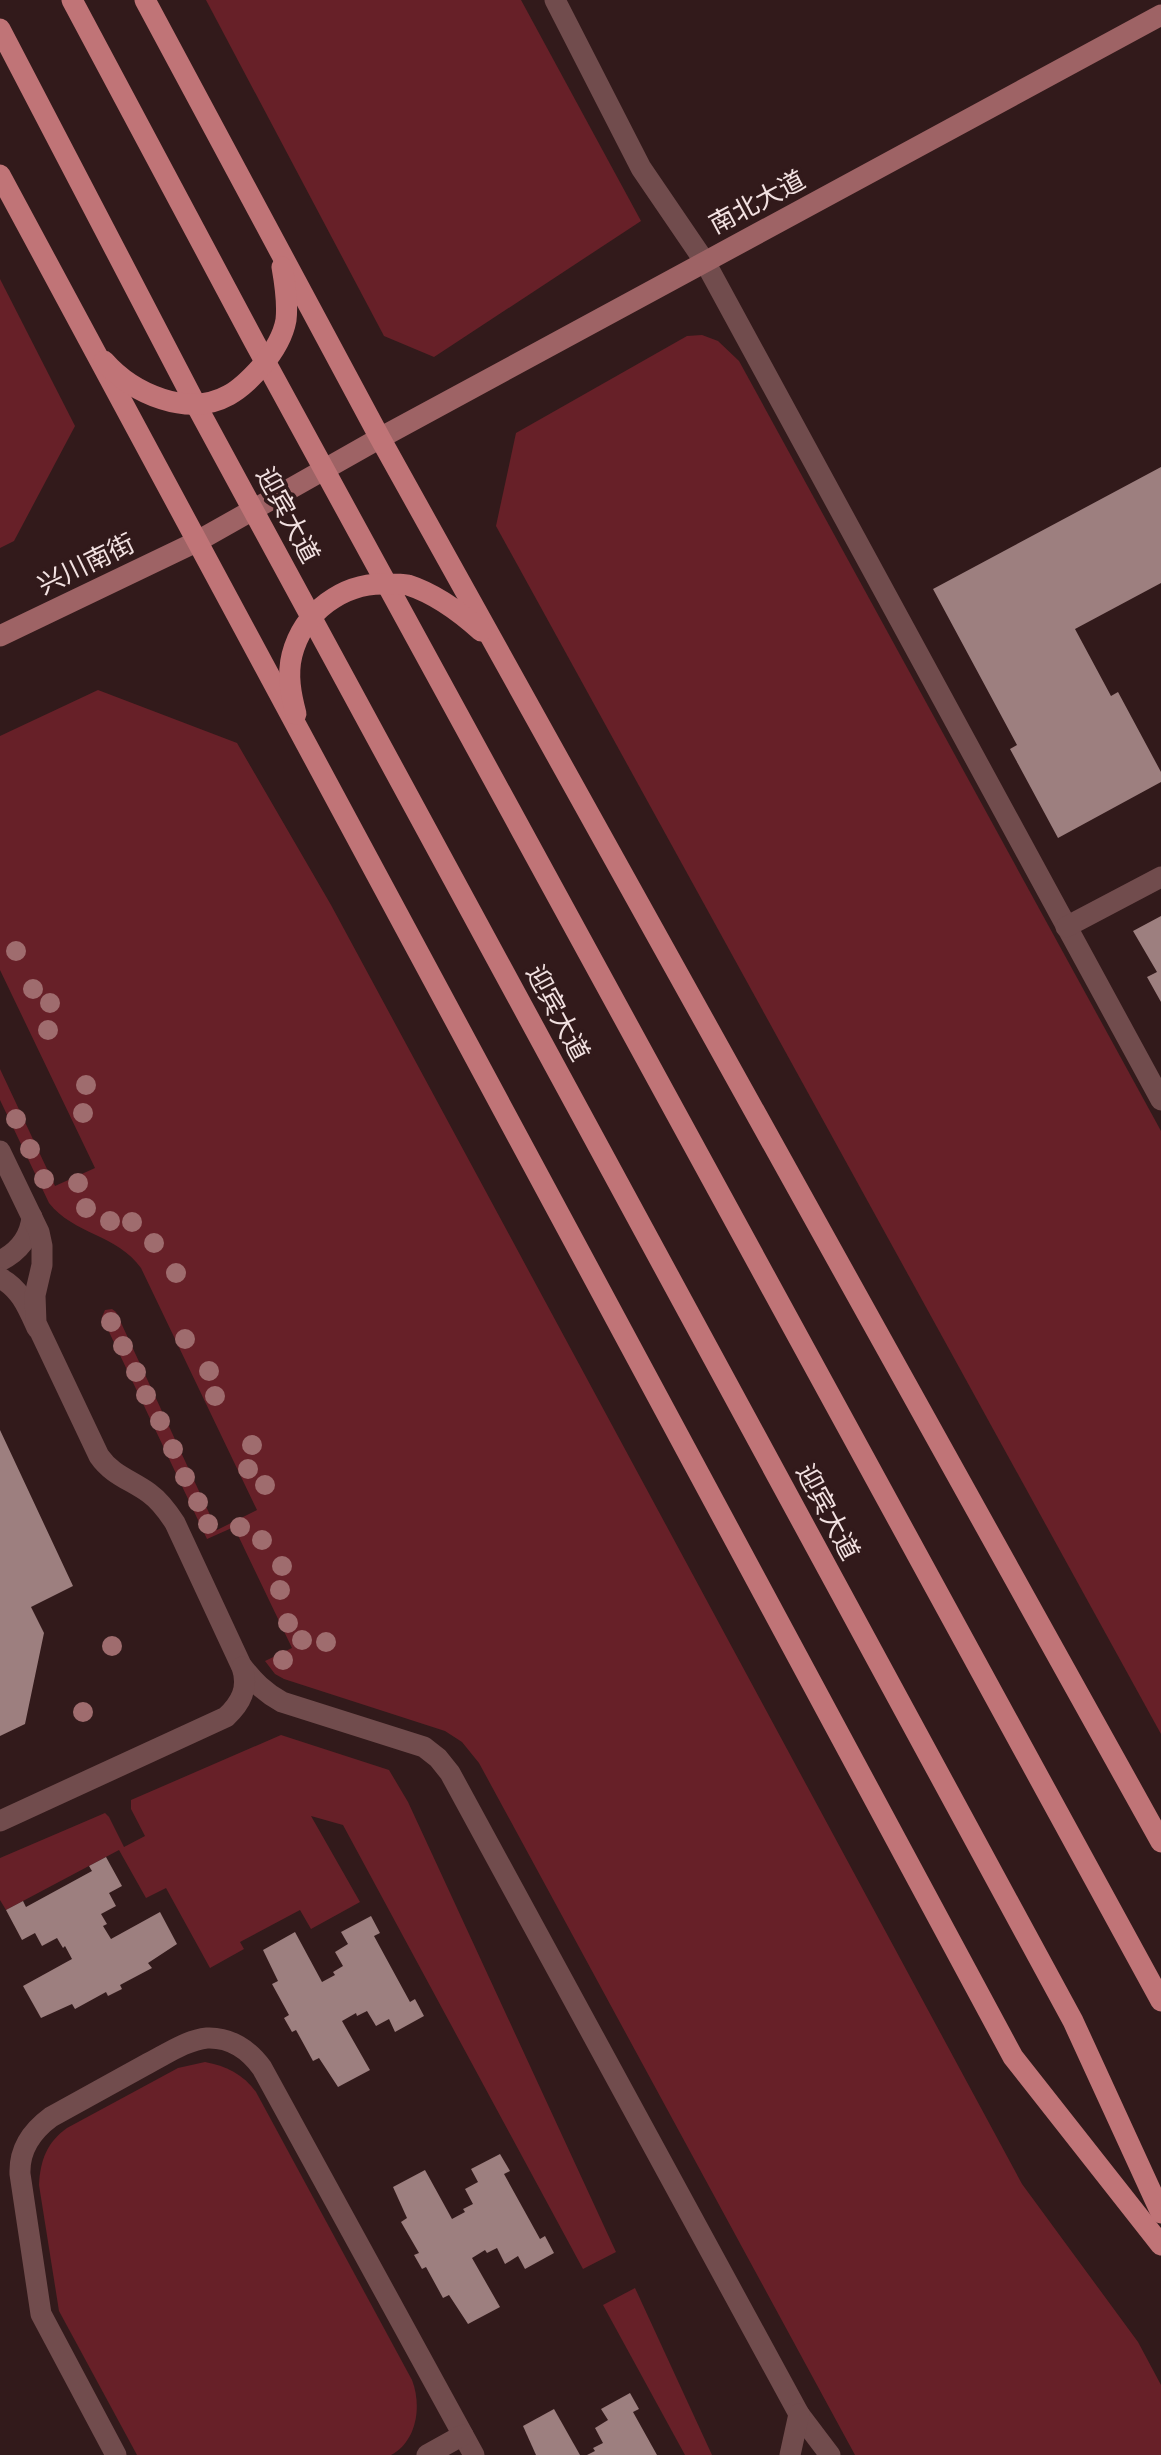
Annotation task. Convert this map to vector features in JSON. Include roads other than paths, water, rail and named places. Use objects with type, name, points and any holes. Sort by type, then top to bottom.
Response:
[{"type":"main road","name":"迎宾大道","points":[[72,0],[262,355],[1161,2001]]},
{"type":"main road","points":[[145,0],[380,438],[1161,1842]]},
{"type":"main road","name":"迎宾大道","points":[[0,29],[195,403],[1073,2021],[1161,2213]]},
{"type":"main road","points":[[0,175],[300,737],[1013,2057],[1161,2245]]},
{"type":"main road","points":[[91,346],[113,371],[152,396],[175,403],[211,402],[229,395],[248,382],[272,354],[286,322],[286,290],[277,245]]},
{"type":"main road","points":[[300,737],[290,687],[292,657],[302,628],[327,602],[353,587],[370,583],[407,585],[461,613],[498,647]]},
{"type":"street","points":[[555,0],[642,168],[705,262],[1161,1100]]},
{"type":"street","name":"南北大道","points":[[196,542],[380,438],[1161,15]]},
{"type":"street","name":"兴川南街","points":[[0,636],[196,542]]},
{"type":"street","points":[[1066,927],[1161,877]]},
{"type":"street","points":[[0,1151],[32,1217],[42,1246],[42,1265],[35,1295],[41,1336]]},
{"type":"street","points":[[0,1261],[22,1245],[31,1228],[32,1217]]},
{"type":"street","points":[[0,1278],[13,1286],[23,1299],[99,1456],[114,1474],[150,1494],[165,1508],[175,1523],[241,1665],[252,1681],[282,1702],[424,1747],[438,1758],[450,1773],[799,2414],[830,2455]]},
{"type":"street","points":[[214,1724],[226,1717],[242,1699],[245,1682],[241,1665]]},
{"type":"street","points":[[0,1821],[260,1703],[282,1702]]},
{"type":"street","points":[[116,2455],[41,2314],[20,2159],[29,2138],[51,2117],[184,2045],[211,2038],[238,2045],[255,2058],[262,2068],[474,2455]]},
{"type":"street","points":[[790,2455],[799,2414]]},
{"type":"street","points":[[427,2455],[463,2435]]}]
